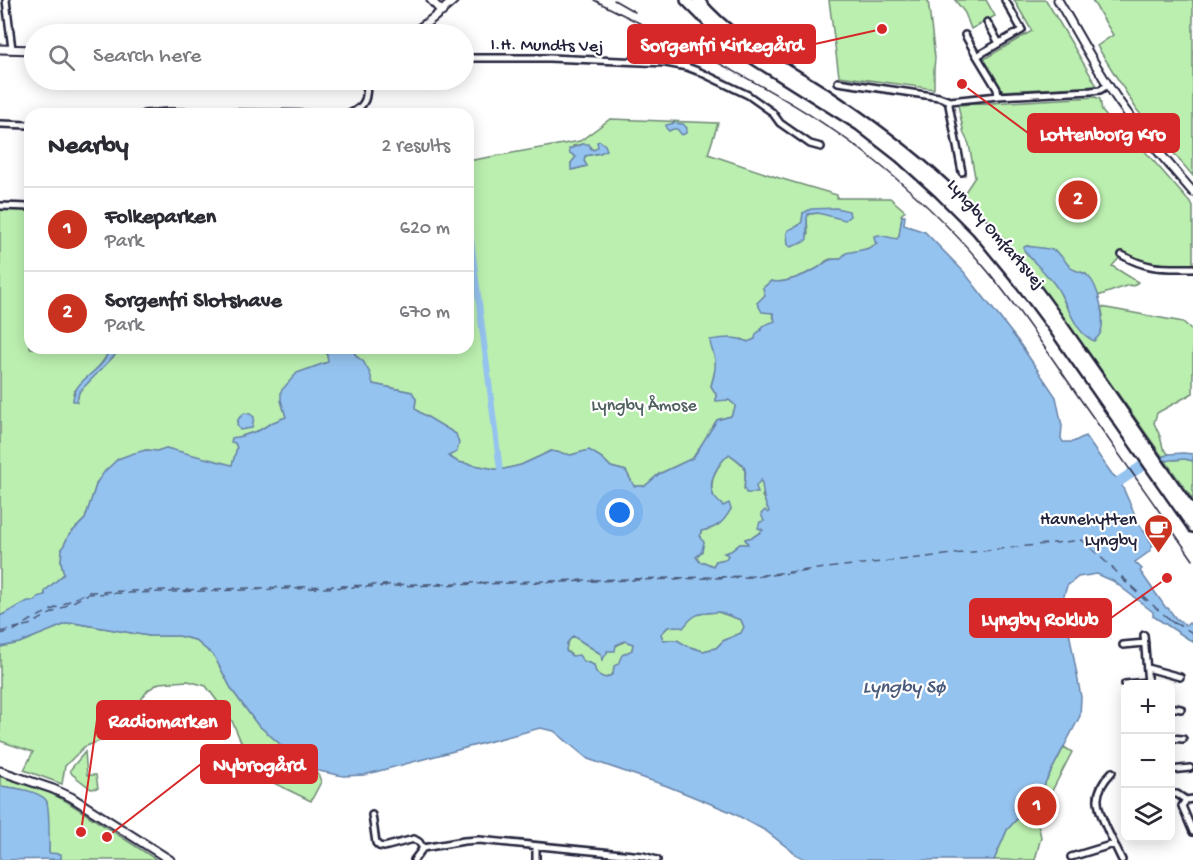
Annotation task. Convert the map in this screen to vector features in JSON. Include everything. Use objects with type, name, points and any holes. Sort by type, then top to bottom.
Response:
[{"type":"highway","name":"Lyngby Omfartsvej","points":[[686,0],[722,36],[751,57],[859,125],[900,157],[977,230],[1020,281],[1052,324],[1193,527]]},
{"type":"highway","name":"Lyngby Omfartsvej","points":[[700,2],[748,45],[863,119],[904,150],[984,225],[1058,319],[1193,513]]},
{"type":"street","points":[[6,0],[12,49]]},
{"type":"street","points":[[431,0],[442,12]]},
{"type":"street","points":[[428,24],[454,0]]},
{"type":"street","points":[[977,56],[1022,30],[1005,0]]},
{"type":"street","points":[[1058,0],[1108,85],[1144,134],[1193,192]]},
{"type":"street","points":[[987,22],[999,43]]},
{"type":"street","points":[[964,35],[997,89],[998,96]]},
{"type":"street","points":[[0,49],[24,50]]},
{"type":"street","name":"I.H. Mundts Vej","points":[[474,58],[549,58],[666,63],[687,67],[748,95],[772,112],[780,123],[810,144],[821,147]]},
{"type":"street","points":[[838,82],[939,97],[950,101],[1091,91],[1100,90],[1108,85]]},
{"type":"street","points":[[360,108],[367,97],[367,90]]},
{"type":"street","points":[[950,101],[962,172]]},
{"type":"street","points":[[0,124],[24,125]]},
{"type":"street","points":[[0,206],[24,207]]},
{"type":"street","points":[[1122,255],[1148,266],[1193,268]]},
{"type":"street","points":[[1144,635],[1148,680]]},
{"type":"street","points":[[1123,645],[1145,643]]},
{"type":"street","points":[[1147,668],[1180,677]]},
{"type":"street","points":[[1175,708],[1181,709]]},
{"type":"street","points":[[1175,738],[1184,739]]},
{"type":"street","points":[[1175,770],[1190,768]]},
{"type":"street","points":[[0,771],[71,796],[171,860]]},
{"type":"street","points":[[1112,772],[1100,788],[1098,807],[1122,860]]},
{"type":"street","points":[[1175,794],[1184,802]]},
{"type":"street","points":[[1184,802],[1193,799]]},
{"type":"street","points":[[1184,802],[1182,809],[1193,832]]},
{"type":"street","points":[[372,815],[376,843],[379,846],[384,847],[414,839],[423,848]]},
{"type":"street","points":[[414,860],[423,848],[475,840],[643,856],[657,860]]},
{"type":"street","points":[[1071,857],[1114,844]]},
{"type":"street","points":[[536,846],[536,860]]},
{"type":"green space","points":[[829,0],[928,0],[935,58],[934,89],[839,76]]},
{"type":"green space","points":[[955,0],[986,0],[995,16],[971,29],[965,13]]},
{"type":"green space","points":[[1014,0],[1046,0],[1097,86],[1003,91],[984,59],[1032,31]]},
{"type":"green space","points":[[1092,0],[1193,0],[1193,176],[1137,110],[1097,46],[1113,35]]},
{"type":"green space","points":[[1095,97],[1100,99],[1102,111],[1107,117],[1123,126],[1193,206],[1193,265],[1163,266],[1141,263],[1123,254],[1112,266],[1138,282],[1133,286],[1129,285],[1098,296],[1086,274],[1072,269],[1048,249],[1027,246],[1057,286],[1067,308],[1103,316],[1101,307],[1183,322],[1193,330],[1193,393],[1157,413],[1154,423],[1163,448],[1174,460],[1193,461],[1193,500],[1023,263],[963,195],[975,177],[958,105]]},
{"type":"green space","name":"Lyngby Åmose","points":[[610,119],[718,123],[708,154],[837,195],[837,198],[890,198],[905,211],[901,215],[897,239],[875,238],[877,243],[864,250],[828,260],[816,269],[796,278],[771,281],[763,288],[775,321],[762,330],[755,339],[748,342],[742,339],[714,355],[716,367],[711,386],[716,394],[716,400],[729,400],[735,405],[731,416],[717,420],[693,458],[659,474],[645,486],[634,486],[626,471],[611,467],[589,450],[571,455],[551,451],[521,465],[500,470],[458,462],[448,456],[456,434],[419,412],[415,408],[416,399],[412,392],[372,384],[366,368],[356,354],[474,354],[474,160],[580,141]],"holes":[[[583,144],[594,150],[598,147],[600,153],[585,156],[584,161],[587,166],[572,170],[571,163],[576,157],[570,153],[573,146]],[[849,211],[808,214],[808,235],[788,245],[790,235],[802,222],[803,213]]]},
{"type":"green space","points":[[0,208],[24,209],[24,354],[107,354],[100,366],[73,393],[77,401],[79,392],[116,354],[327,354],[328,362],[298,373],[281,400],[286,417],[242,436],[235,443],[237,448],[232,466],[166,448],[157,451],[146,450],[118,459],[97,482],[85,519],[69,535],[62,549],[61,562],[64,574],[45,591],[45,595],[0,616]]},
{"type":"green space","points":[[729,454],[743,465],[744,489],[755,486],[761,479],[764,493],[762,496],[770,511],[764,518],[764,530],[745,539],[748,544],[740,544],[731,551],[726,559],[716,561],[713,566],[700,562],[696,557],[702,551],[701,531],[719,524],[731,509],[722,505],[712,492],[714,476]]},
{"type":"green space","points":[[718,612],[741,620],[744,627],[741,633],[723,641],[716,648],[703,651],[677,640],[663,640],[661,634],[668,627],[683,627],[698,614]]},
{"type":"green space","points":[[74,623],[149,636],[179,636],[195,640],[214,656],[232,690],[257,724],[319,776],[321,782],[311,801],[274,783],[249,760],[232,721],[206,686],[188,681],[159,683],[148,690],[121,727],[110,737],[84,747],[65,766],[62,784],[24,770],[33,752],[0,741],[0,647],[19,643]]},
{"type":"green space","points":[[573,636],[601,654],[602,659],[607,651],[625,641],[633,644],[632,650],[618,664],[613,674],[606,678],[597,674],[594,665],[572,656],[566,650],[567,643]]},
{"type":"green space","points":[[1064,747],[1072,752],[1037,820],[1041,837],[1035,860],[994,860],[1007,830],[1043,794],[1045,783]]},
{"type":"green space","points":[[85,752],[87,775],[96,775],[98,788],[91,789],[70,770]]},
{"type":"green space","points":[[0,776],[50,793],[66,801],[157,860],[49,860],[61,859],[60,854],[49,854],[47,802],[20,789],[0,786]]},
{"type":"water","points":[[683,124],[687,128],[686,133],[682,135],[677,129],[669,131],[666,128],[666,125]]},
{"type":"water","points":[[600,141],[607,150],[585,156],[584,161],[587,166],[571,170],[571,163],[576,157],[570,153],[569,149],[589,144],[594,150],[598,147],[597,142]]},
{"type":"water","points":[[836,208],[849,211],[850,216],[845,220],[818,213],[808,214],[807,239],[791,247],[788,245],[788,230],[802,222],[803,213],[811,209]]},
{"type":"water","name":"Lyngby Sø","points":[[902,216],[905,216],[904,225],[925,232],[964,272],[1018,341],[1056,397],[1063,442],[1073,442],[1085,436],[1112,474],[1120,481],[1138,522],[1153,545],[1149,552],[1135,562],[1142,569],[1140,571],[1177,620],[1186,626],[1189,623],[1193,626],[1193,642],[1153,616],[1153,612],[1113,581],[1097,574],[1078,577],[1067,586],[1063,599],[1081,697],[1080,716],[1045,783],[1043,794],[1007,830],[994,860],[807,860],[766,831],[731,812],[667,786],[588,759],[554,731],[540,728],[364,775],[343,776],[314,770],[302,763],[257,724],[232,690],[214,656],[195,640],[179,636],[149,636],[74,623],[19,643],[0,647],[0,616],[45,595],[45,591],[64,574],[61,562],[62,549],[69,535],[85,519],[97,482],[118,459],[146,450],[157,451],[166,448],[232,465],[237,448],[235,443],[231,442],[232,438],[260,430],[286,417],[281,391],[297,373],[328,362],[327,354],[355,354],[363,361],[373,384],[412,392],[416,399],[415,408],[419,412],[456,434],[459,443],[457,452],[448,456],[458,462],[500,470],[521,465],[551,451],[571,455],[589,450],[611,467],[626,471],[634,486],[645,486],[659,474],[693,458],[717,420],[731,416],[735,405],[729,400],[716,401],[716,394],[711,386],[715,363],[710,340],[734,338],[748,342],[755,339],[762,326],[775,321],[773,313],[762,312],[757,303],[765,295],[763,288],[771,281],[782,282],[808,273],[828,261],[840,259],[846,253],[871,248],[877,243],[874,236],[897,239]],"holes":[[[729,454],[744,467],[746,493],[758,493],[756,486],[761,480],[764,499],[769,511],[768,513],[765,510],[761,514],[764,521],[760,522],[758,528],[763,530],[745,539],[748,544],[740,544],[724,553],[728,555],[726,559],[716,561],[713,566],[700,562],[696,557],[702,551],[704,542],[700,538],[701,531],[719,524],[731,509],[729,503],[723,506],[713,495],[712,484],[715,472]],[[719,612],[741,620],[744,627],[741,633],[723,641],[716,648],[703,651],[677,640],[663,640],[661,634],[668,627],[683,628],[695,616],[702,613]],[[573,636],[601,654],[602,660],[607,651],[615,651],[616,645],[625,641],[633,644],[632,650],[622,655],[618,664],[614,666],[613,674],[606,678],[597,674],[594,665],[583,661],[579,655],[572,656],[566,651],[567,643]]]},
{"type":"water","points":[[1027,246],[1055,251],[1071,268],[1086,274],[1092,281],[1102,312],[1102,328],[1094,341],[1087,337],[1076,324],[1060,292],[1024,250]]},
{"type":"water","points":[[106,354],[116,354],[79,392],[77,401],[73,401],[78,386],[103,363]]},
{"type":"water","points":[[245,413],[254,417],[252,428],[240,430],[237,425],[238,421]]},
{"type":"water","points":[[1169,454],[1193,454],[1193,461],[1185,459],[1163,461],[1161,457]]},
{"type":"water","points":[[0,786],[31,792],[46,800],[49,817],[49,853],[61,854],[61,859],[0,860]]},
{"type":"waterway","points":[[474,264],[500,470]]},
{"type":"waterway","points":[[1120,481],[1142,466]]},
{"type":"ferry route","points":[[0,634],[13,631],[88,592],[753,576],[1082,540],[1156,608],[1173,622],[1193,633]]},
{"type":"ferry route","points":[[23,626],[88,594],[752,577],[808,571]]},
{"type":"ferry route","points":[[1121,578],[1146,601]]},
{"type":"ferry route","points":[[1168,619],[1179,627]]},
{"type":"ferry route","points":[[0,632],[19,627]]},
{"type":"tram line","points":[[594,0],[771,91],[870,157],[918,198],[948,227],[990,274],[1036,334],[1193,560]]},
{"type":"tram line","points":[[614,0],[635,12]]},
{"type":"place","name":"Sorgenfri Kirkegård","points":[[882,29]]},
{"type":"place","name":"Lottenborg Kro","points":[[962,84]]},
{"type":"place","name":"Sorgenfri Slotshave","points":[[1078,200]]},
{"type":"place","name":"Havnehytten Lyngby","points":[[1158,554]]},
{"type":"place","name":"Lyngby Roklub","points":[[1167,578]]},
{"type":"place","name":"Folkeparken","points":[[1037,806]]},
{"type":"place","name":"Radiomarken","points":[[81,832]]},
{"type":"place","name":"Nybrogård","points":[[107,837]]}]
